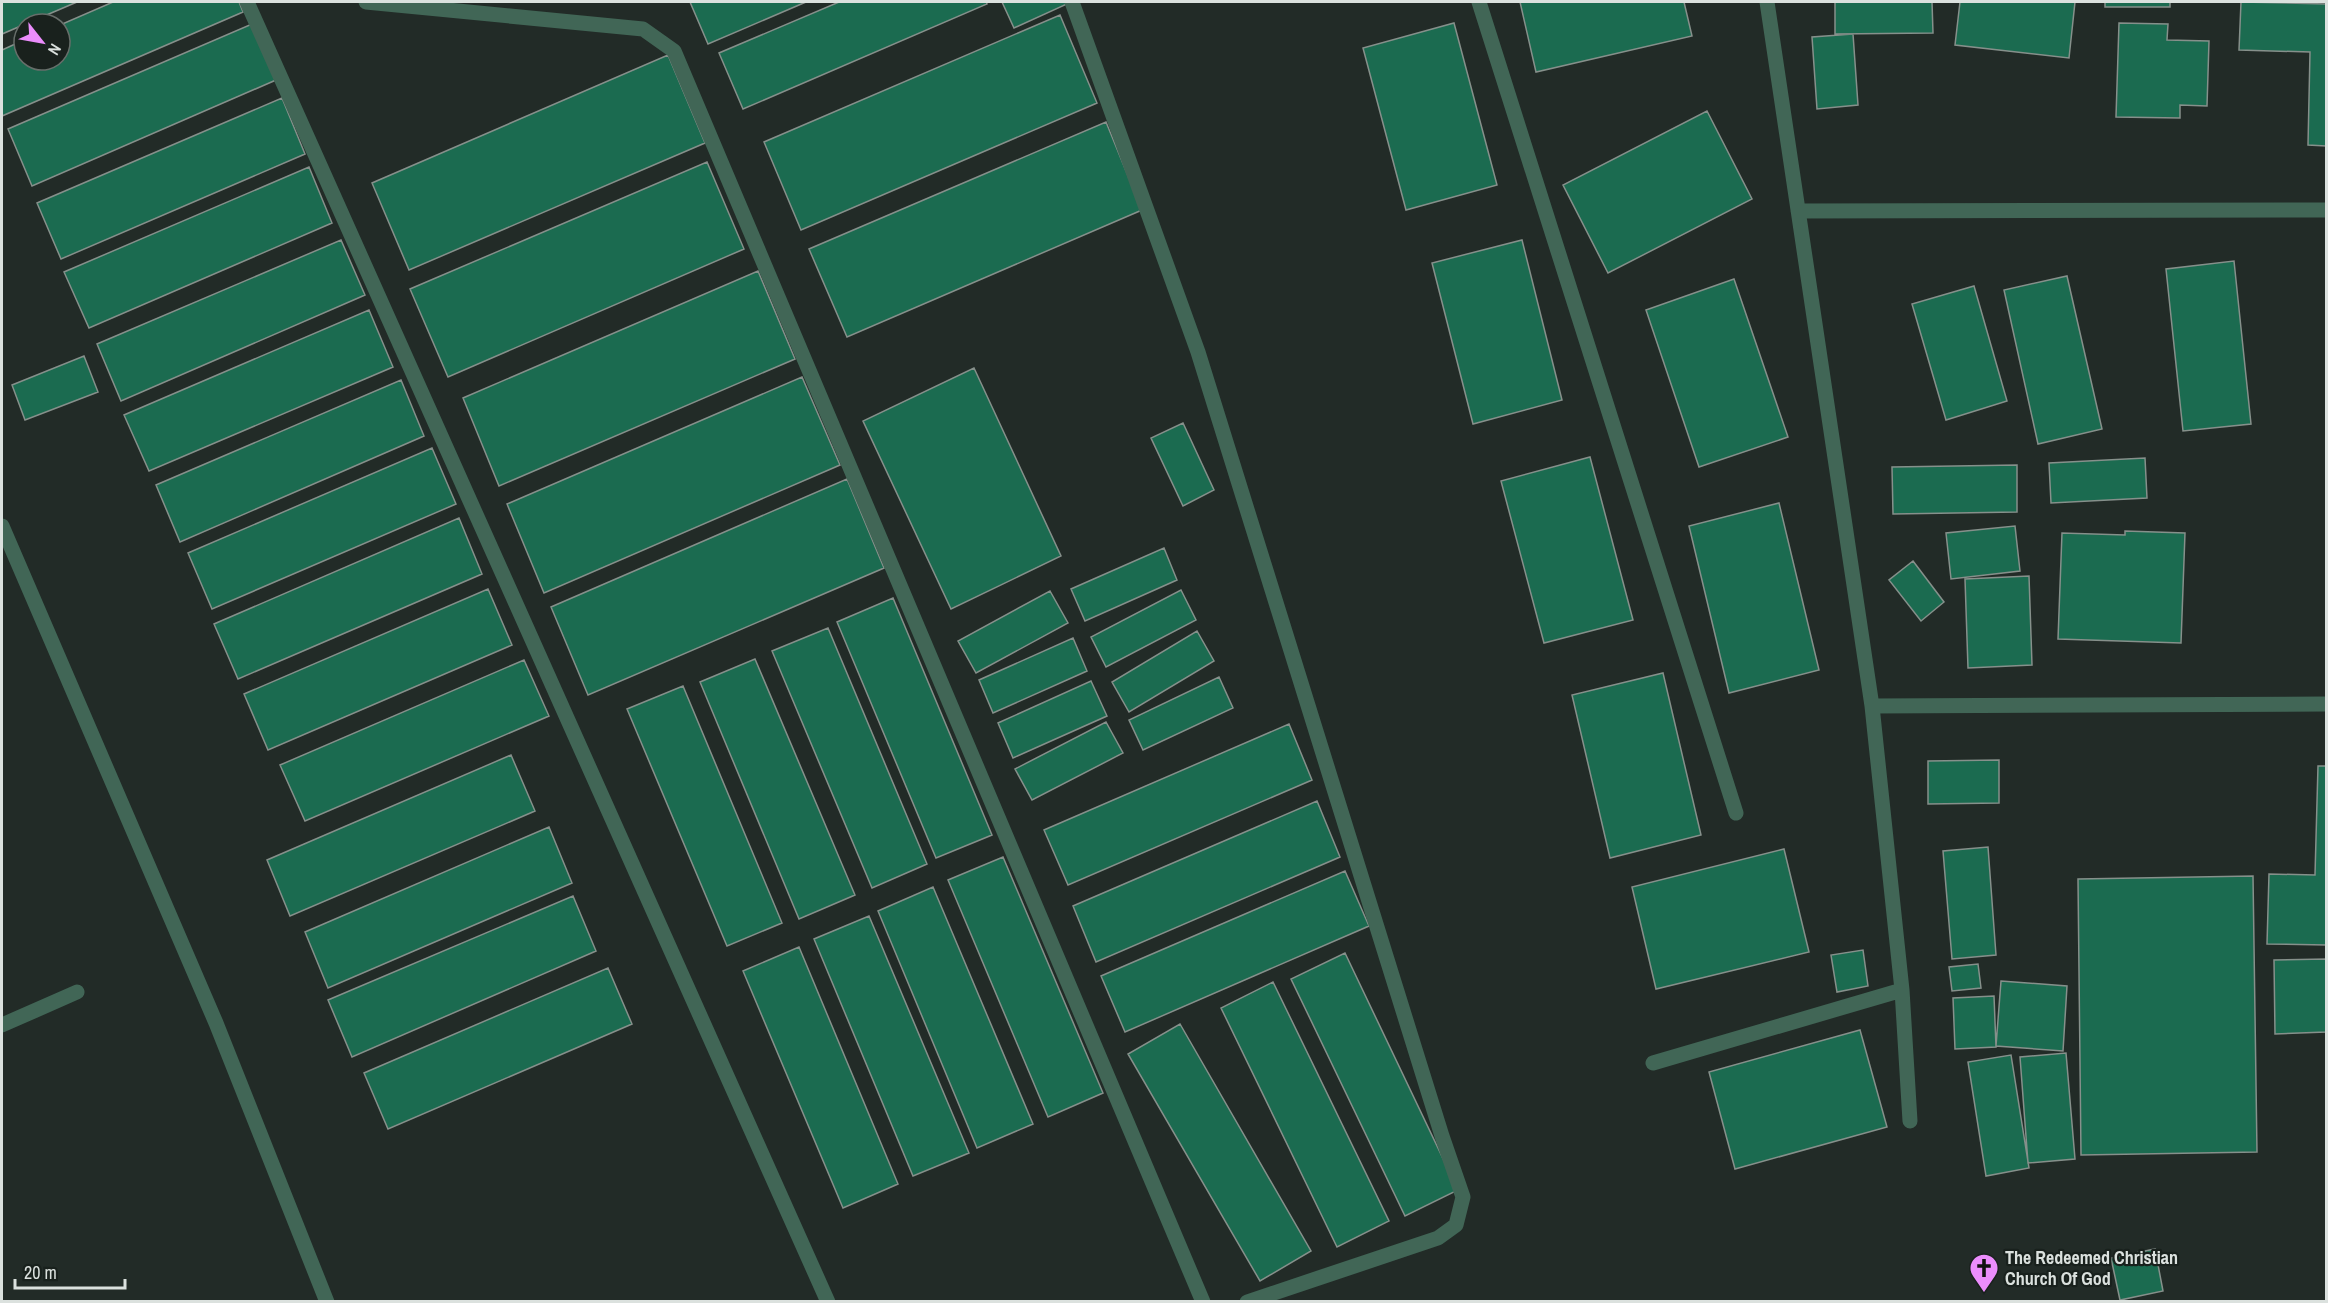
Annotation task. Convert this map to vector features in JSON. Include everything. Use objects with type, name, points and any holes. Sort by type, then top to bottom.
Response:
[{"type":"street","points":[[247,2],[828,1302]]},
{"type":"street","points":[[366,2],[643,29],[674,51],[1203,1302]]},
{"type":"street","points":[[1072,2],[1198,352],[1438,1124],[1463,1197],[1456,1224],[1438,1238],[1247,1302]]},
{"type":"street","points":[[1479,2],[1736,813]]},
{"type":"street","points":[[1767,2],[1872,706],[1902,990],[1910,1121]]},
{"type":"street","points":[[1798,211],[2326,210]]},
{"type":"street","points":[[2,526],[216,1023],[327,1302]]},
{"type":"street","points":[[1872,706],[2326,704]]},
{"type":"street","points":[[1653,1063],[1902,990]]},
{"type":"street","points":[[2,1025],[77,992]]},
{"type":"building","points":[[2,2],[77,2],[54,12],[12,12],[12,30],[2,34]]},
{"type":"building","points":[[113,2],[239,2],[243,12],[2,116],[2,50],[12,45],[12,72],[72,72],[72,20]]},
{"type":"building","points":[[690,2],[806,2],[708,44]]},
{"type":"building","points":[[839,2],[986,2],[987,4],[743,109],[719,53]]},
{"type":"building","points":[[1002,2],[1066,2],[1067,4],[1014,28]]},
{"type":"building","points":[[1520,2],[1684,2],[1692,36],[1536,72]]},
{"type":"building","points":[[1835,2],[1932,2],[1933,33],[1835,34]]},
{"type":"building","points":[[1960,2],[2075,2],[2069,58],[1955,45]]},
{"type":"building","points":[[2105,2],[2170,2],[2170,7],[2105,7]]},
{"type":"building","points":[[2241,2],[2326,4],[2326,146],[2308,145],[2310,52],[2239,50]]},
{"type":"building","points":[[1060,15],[1097,103],[801,230],[764,142]]},
{"type":"building","points":[[1454,23],[1497,185],[1406,210],[1363,48]]},
{"type":"building","points":[[2119,23],[2168,24],[2167,40],[2209,41],[2207,106],[2180,105],[2180,118],[2116,117]]},
{"type":"building","points":[[252,24],[276,80],[32,186],[8,129]]},
{"type":"building","points":[[1853,34],[1858,105],[1817,109],[1812,37]]},
{"type":"building","points":[[668,55],[705,143],[409,270],[372,183]]},
{"type":"building","points":[[282,98],[305,154],[61,259],[37,203]]},
{"type":"building","points":[[1707,111],[1752,199],[1608,273],[1563,185]]},
{"type":"building","points":[[1106,122],[1142,210],[847,337],[809,249]]},
{"type":"building","points":[[707,162],[744,249],[448,377],[410,289]]},
{"type":"building","points":[[309,167],[332,223],[89,328],[64,272]]},
{"type":"building","points":[[341,240],[365,295],[121,401],[97,344]]},
{"type":"building","points":[[1522,240],[1562,400],[1473,424],[1432,263]]},
{"type":"building","points":[[2234,261],[2251,424],[2183,431],[2166,269]]},
{"type":"building","points":[[758,271],[795,359],[499,486],[463,398]]},
{"type":"building","points":[[2067,276],[2102,429],[2038,444],[2004,290]]},
{"type":"building","points":[[1734,279],[1788,437],[1699,467],[1646,310]]},
{"type":"building","points":[[1974,286],[2007,401],[1946,420],[1912,304]]},
{"type":"building","points":[[369,310],[393,367],[149,471],[124,415]]},
{"type":"building","points":[[84,356],[98,392],[25,420],[12,385]]},
{"type":"building","points":[[974,368],[1061,556],[951,609],[863,421]]},
{"type":"building","points":[[802,377],[840,465],[544,593],[507,504]]},
{"type":"building","points":[[401,380],[424,436],[180,542],[156,485]]},
{"type":"building","points":[[1183,423],[1214,490],[1183,506],[1151,438]]},
{"type":"building","points":[[432,448],[456,504],[212,609],[188,553]]},
{"type":"building","points":[[1590,457],[1633,620],[1544,643],[1501,481]]},
{"type":"building","points":[[2145,458],[2147,498],[2051,503],[2049,463]]},
{"type":"building","points":[[2017,465],[2017,512],[1893,514],[1892,467]]},
{"type":"building","points":[[847,479],[884,568],[588,695],[551,607]]},
{"type":"building","points":[[1779,503],[1819,670],[1729,693],[1689,526]]},
{"type":"building","points":[[459,518],[482,574],[238,679],[214,624]]},
{"type":"building","points":[[2015,526],[2020,571],[1951,579],[1946,533]]},
{"type":"building","points":[[2125,531],[2185,533],[2181,643],[2058,639],[2062,533],[2125,535]]},
{"type":"building","points":[[1164,548],[1177,580],[1085,621],[1071,589]]},
{"type":"building","points":[[1913,561],[1944,602],[1921,621],[1889,580]]},
{"type":"building","points":[[2029,576],[2032,665],[1968,668],[1965,579]]},
{"type":"building","points":[[488,589],[512,645],[268,750],[244,694]]},
{"type":"building","points":[[1181,590],[1196,620],[1106,667],[1091,637]]},
{"type":"building","points":[[1050,591],[1068,623],[976,673],[958,641]]},
{"type":"building","points":[[893,598],[992,835],[936,858],[837,622]]},
{"type":"building","points":[[828,628],[927,864],[872,888],[772,651]]},
{"type":"building","points":[[1197,631],[1214,661],[1129,712],[1112,682]]},
{"type":"building","points":[[1073,638],[1087,671],[993,713],[979,680]]},
{"type":"building","points":[[755,659],[855,895],[799,919],[700,682]]},
{"type":"building","points":[[524,660],[549,716],[305,821],[280,765]]},
{"type":"building","points":[[1663,673],[1701,835],[1610,858],[1572,695]]},
{"type":"building","points":[[1219,677],[1233,708],[1143,750],[1129,720]]},
{"type":"building","points":[[1091,681],[1107,716],[1013,758],[998,723]]},
{"type":"building","points":[[683,686],[782,923],[727,946],[627,709]]},
{"type":"building","points":[[1106,722],[1123,753],[1032,800],[1015,769]]},
{"type":"building","points":[[1289,724],[1312,780],[1068,885],[1044,830]]},
{"type":"building","points":[[511,755],[535,811],[290,916],[267,860]]},
{"type":"building","points":[[1999,760],[1999,803],[1928,804],[1928,761]]},
{"type":"building","points":[[2318,766],[2326,766],[2326,945],[2267,944],[2269,874],[2315,875]]},
{"type":"building","points":[[1317,801],[1340,857],[1096,962],[1073,906]]},
{"type":"building","points":[[549,827],[572,883],[328,988],[305,932]]},
{"type":"building","points":[[1988,847],[1996,955],[1952,959],[1943,851]]},
{"type":"building","points":[[1784,849],[1809,952],[1656,989],[1632,887]]},
{"type":"building","points":[[1003,857],[1103,1093],[1048,1117],[948,880]]},
{"type":"building","points":[[1345,871],[1369,926],[1125,1032],[1101,976]]},
{"type":"building","points":[[2253,876],[2257,1152],[2081,1155],[2078,879]]},
{"type":"building","points":[[933,887],[1033,1124],[977,1148],[878,911]]},
{"type":"building","points":[[573,896],[596,951],[352,1057],[328,1000]]},
{"type":"building","points":[[869,916],[969,1153],[913,1176],[814,939]]},
{"type":"building","points":[[799,947],[898,1184],[843,1208],[743,971]]},
{"type":"building","points":[[1863,950],[1868,986],[1837,992],[1831,955]]},
{"type":"building","points":[[1345,953],[1458,1190],[1405,1216],[1291,979]]},
{"type":"building","points":[[2326,959],[2326,1032],[2275,1034],[2274,960]]},
{"type":"building","points":[[1978,964],[1981,988],[1952,991],[1949,967]]},
{"type":"building","points":[[608,968],[632,1024],[388,1129],[364,1073]]},
{"type":"building","points":[[2001,981],[2067,986],[2063,1051],[1996,1046]]},
{"type":"building","points":[[1273,982],[1389,1221],[1337,1247],[1221,1008]]},
{"type":"building","points":[[1994,996],[1996,1047],[1955,1049],[1953,998]]},
{"type":"building","points":[[1180,1024],[1311,1251],[1260,1281],[1128,1054]]},
{"type":"building","points":[[1860,1030],[1887,1127],[1735,1169],[1709,1072]]},
{"type":"building","points":[[2066,1053],[2075,1159],[2028,1163],[2020,1057]]},
{"type":"building","points":[[2011,1055],[2029,1168],[1986,1176],[1968,1062]]},
{"type":"building","points":[[2155,1249],[2163,1291],[2120,1300],[2111,1258]]},
{"type":"place","name":"The Redeemed Christian Church Of God","points":[[1984,1294]]}]
